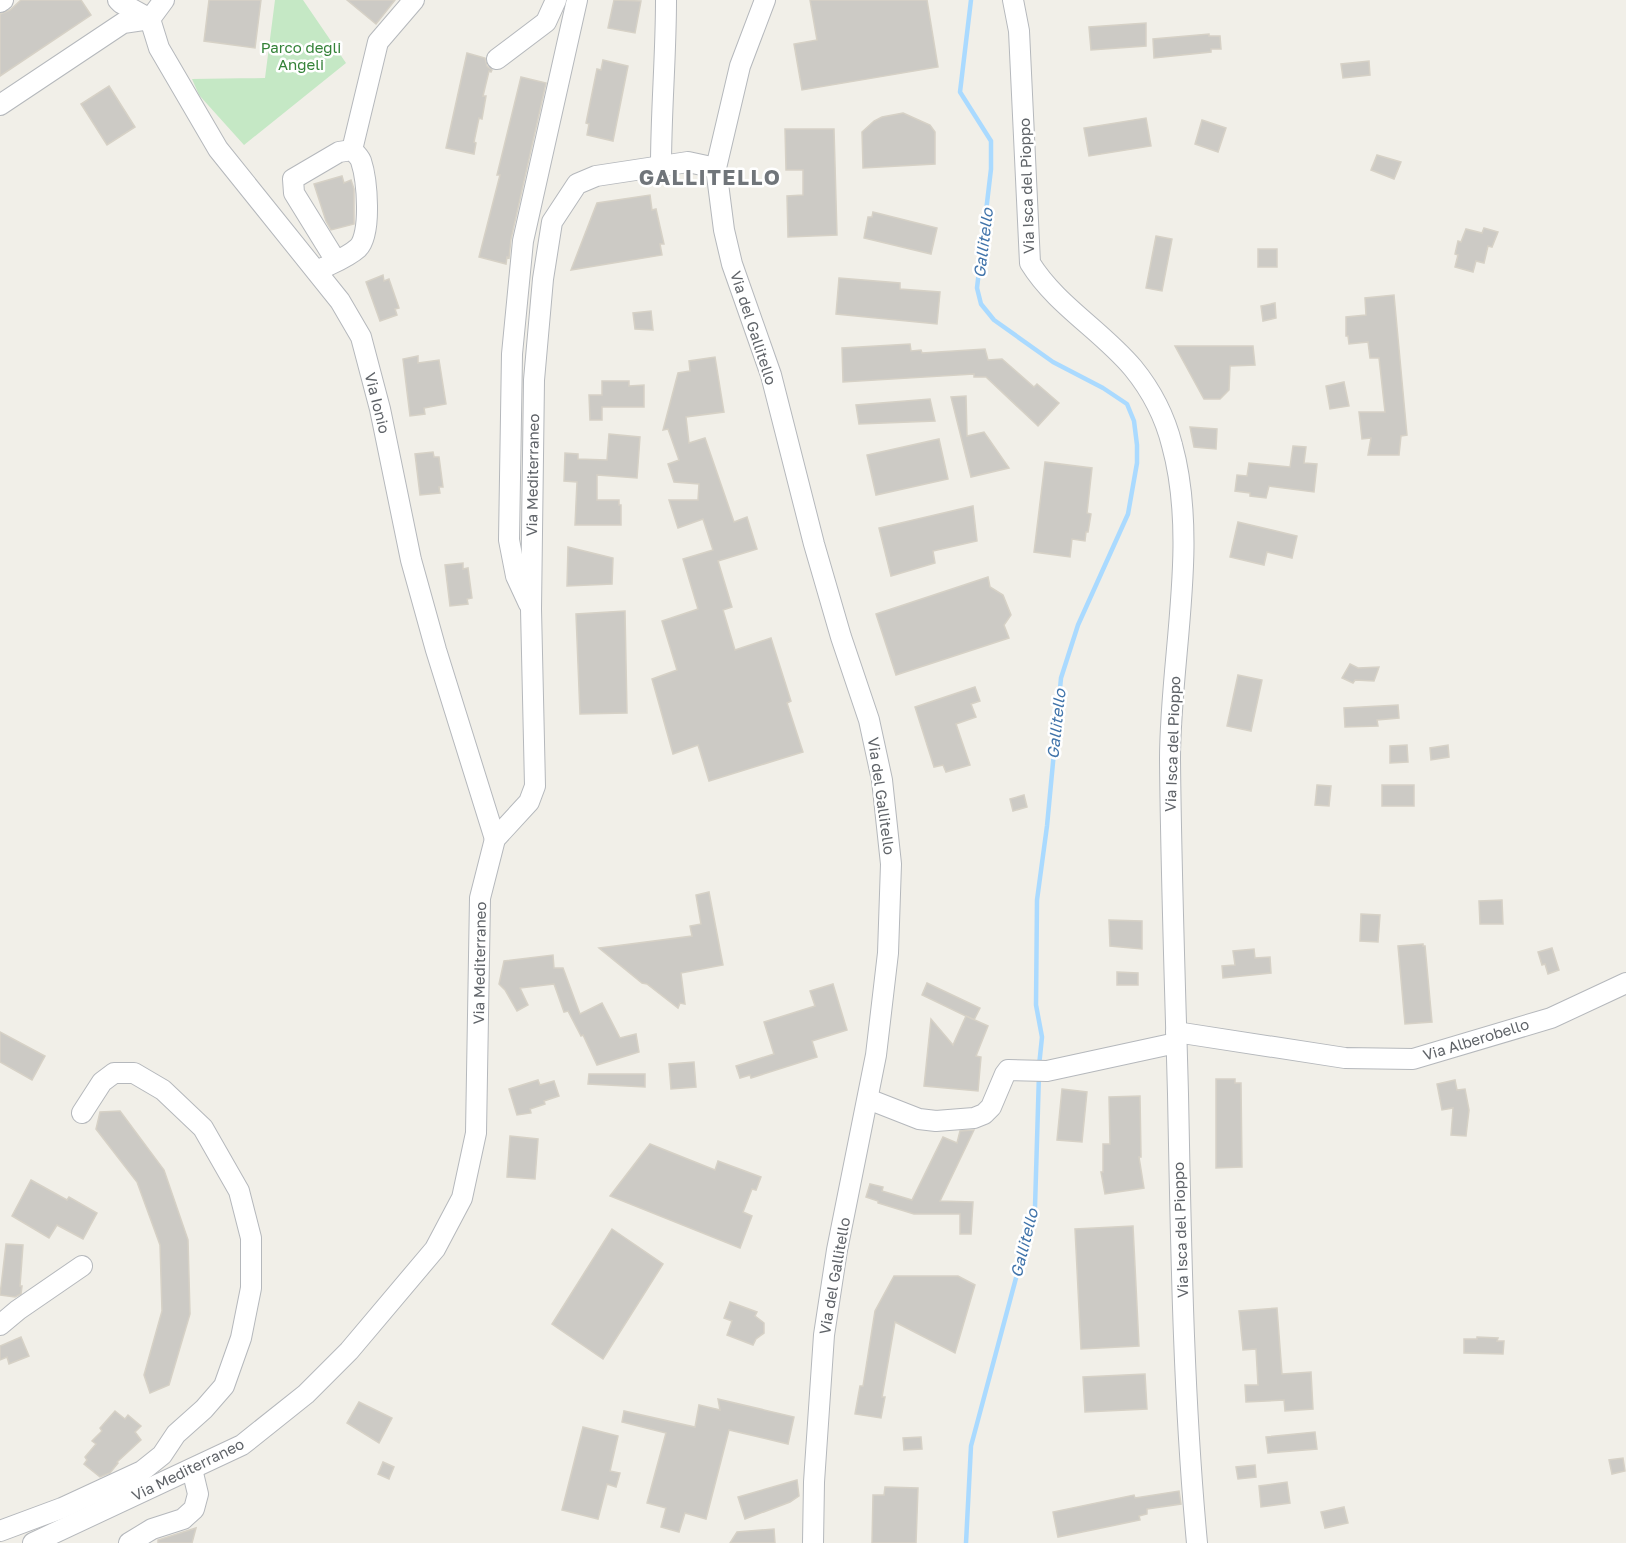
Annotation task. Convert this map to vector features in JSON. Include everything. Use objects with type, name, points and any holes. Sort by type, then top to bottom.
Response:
[{"type":"street","points":[[118,0],[150,19]]},
{"type":"street","points":[[0,105],[123,23],[150,19],[164,0]]},
{"type":"street","points":[[352,150],[378,42],[414,0]]},
{"type":"street","points":[[497,59],[546,22],[556,0]]},
{"type":"street","points":[[531,609],[516,576],[509,540],[512,354],[523,242],[577,0]]},
{"type":"street","points":[[661,166],[666,0]]},
{"type":"street","name":"Via del Gallitello","points":[[765,0],[740,66],[716,168],[724,230],[732,264],[771,375],[814,544],[869,720],[882,780],[891,864],[888,943],[876,1055],[837,1250],[824,1335],[814,1482],[813,1543]]},
{"type":"street","name":"Via Isca del Pioppo","points":[[1013,0],[1019,31],[1030,263],[1043,283],[1131,366],[1152,393],[1172,444],[1181,491],[1184,548],[1170,741],[1171,833],[1187,1401],[1197,1543]]},
{"type":"street","name":"Via Ionio","points":[[150,19],[159,48],[218,149],[340,301],[361,337],[380,409],[411,560],[436,650],[495,840]]},
{"type":"street","points":[[317,271],[359,247],[366,234],[366,191],[360,158],[352,150]]},
{"type":"street","points":[[336,261],[294,194],[293,179],[339,152],[352,150]]},
{"type":"street","name":"Via Mediterraneo","points":[[33,1543],[242,1445],[306,1394],[349,1351],[435,1249],[462,1198],[477,1133],[480,898],[495,840],[529,802],[535,786],[531,609],[534,380],[543,279],[552,222],[577,184],[596,176],[688,162],[716,168]]},
{"type":"street","name":"Via Alberobello","points":[[1176,1037],[1345,1058],[1413,1059],[1551,1018],[1626,983]]},
{"type":"street","points":[[868,1099],[919,1119],[936,1121],[974,1118],[984,1114],[991,1107],[1008,1070],[1047,1071],[1176,1037]]},
{"type":"street","points":[[0,1531],[62,1508],[142,1471],[162,1455],[176,1434],[204,1409],[224,1386],[241,1338],[251,1288],[251,1238],[239,1191],[203,1128],[163,1090],[134,1073],[114,1073],[102,1082],[82,1113]]},
{"type":"street","points":[[0,1325],[82,1266]]},
{"type":"street","points":[[129,1543],[152,1529],[183,1519],[194,1509],[198,1494],[192,1469]]},
{"type":"green space","name":"Parco degli Angeli","points":[[275,0],[303,0],[346,63],[244,145],[199,95],[192,79],[265,78]]},
{"type":"building","points":[[21,0],[81,0],[91,15],[0,76],[0,14],[10,10]]},
{"type":"building","points":[[209,0],[261,0],[255,48],[204,41]]},
{"type":"building","points":[[347,0],[395,0],[376,24]]},
{"type":"building","points":[[614,0],[641,1],[635,33],[608,28]]},
{"type":"building","points":[[810,0],[927,0],[938,67],[802,90],[794,44],[817,40]]},
{"type":"building","points":[[1146,23],[1146,46],[1091,50],[1089,27]]},
{"type":"building","points":[[1209,34],[1209,36],[1220,36],[1221,49],[1154,58],[1153,39]]},
{"type":"building","points":[[467,53],[485,58],[487,66],[492,70],[489,71],[483,96],[486,96],[482,119],[479,118],[474,142],[476,143],[474,154],[446,148]]},
{"type":"building","points":[[603,60],[628,66],[613,141],[587,135],[589,124],[586,123],[597,69],[601,70]]},
{"type":"building","points":[[1369,61],[1370,75],[1343,78],[1341,64]]},
{"type":"building","points":[[521,77],[546,83],[506,264],[479,257],[500,175],[497,175]]},
{"type":"building","points":[[109,86],[135,127],[107,145],[81,104]]},
{"type":"building","points":[[903,113],[930,125],[935,132],[935,164],[863,168],[862,132],[882,117]]},
{"type":"building","points":[[1146,118],[1151,146],[1089,156],[1084,128]]},
{"type":"building","points":[[1202,120],[1226,128],[1218,152],[1195,144]]},
{"type":"building","points":[[785,129],[834,129],[837,235],[788,237],[787,196],[803,195],[803,170],[786,170]]},
{"type":"building","points":[[1377,155],[1401,162],[1394,179],[1371,170]]},
{"type":"building","points":[[342,176],[344,183],[351,180],[354,189],[354,224],[331,230],[314,184]]},
{"type":"building","points":[[650,195],[652,210],[656,209],[664,244],[660,244],[662,255],[571,270],[597,203]]},
{"type":"building","points":[[873,212],[937,228],[931,254],[864,238],[868,217],[872,217]]},
{"type":"building","points":[[1484,228],[1498,232],[1492,247],[1488,246],[1484,263],[1476,261],[1473,272],[1455,267],[1458,241],[1461,242],[1466,229],[1482,233]]},
{"type":"building","points":[[1156,236],[1172,239],[1162,291],[1146,288]]},
{"type":"building","points":[[1258,249],[1277,249],[1277,267],[1258,267]]},
{"type":"building","points":[[383,275],[384,281],[389,279],[399,308],[395,309],[397,315],[380,321],[366,282]]},
{"type":"building","points":[[839,278],[900,283],[900,289],[940,292],[937,324],[836,314]]},
{"type":"building","points":[[1394,295],[1407,435],[1401,436],[1399,455],[1368,455],[1371,438],[1362,439],[1359,412],[1385,412],[1379,358],[1370,358],[1368,342],[1349,344],[1348,336],[1346,336],[1346,317],[1366,315],[1365,298]]},
{"type":"building","points":[[1275,303],[1276,318],[1263,321],[1261,306]]},
{"type":"building","points":[[651,311],[653,330],[635,329],[633,313]]},
{"type":"building","points":[[910,344],[911,351],[921,350],[922,353],[985,349],[988,360],[1002,359],[1034,387],[1037,384],[1059,403],[1038,426],[986,377],[974,377],[974,374],[843,382],[842,348]]},
{"type":"building","points":[[1175,346],[1253,346],[1255,365],[1230,366],[1229,390],[1220,399],[1204,399]]},
{"type":"building","points":[[418,356],[418,363],[439,360],[446,404],[424,408],[425,414],[410,416],[403,359]]},
{"type":"building","points":[[715,357],[724,412],[686,417],[689,443],[705,438],[734,522],[747,517],[757,549],[718,561],[732,607],[723,610],[735,650],[771,638],[791,701],[787,703],[803,752],[709,781],[698,745],[673,754],[652,679],[677,670],[662,621],[698,609],[683,559],[713,550],[703,519],[678,528],[669,500],[698,500],[699,484],[674,482],[668,464],[679,460],[668,429],[663,430],[678,373],[690,371],[689,361]]},
{"type":"building","points":[[602,381],[629,381],[629,386],[644,385],[644,407],[602,407],[602,420],[590,420],[589,395],[602,395]]},
{"type":"building","points":[[1344,382],[1349,406],[1330,409],[1326,386]]},
{"type":"building","points":[[966,396],[967,436],[984,432],[1009,468],[971,477],[951,397]]},
{"type":"building","points":[[930,399],[935,421],[859,424],[856,405]]},
{"type":"building","points":[[1190,427],[1217,429],[1216,449],[1194,447]]},
{"type":"building","points":[[609,434],[640,437],[637,478],[597,475],[597,500],[619,500],[621,525],[575,525],[577,482],[564,481],[565,453],[578,454],[578,459],[607,460]]},
{"type":"building","points":[[939,439],[948,479],[876,495],[867,455]]},
{"type":"building","points":[[1293,446],[1306,447],[1304,463],[1317,464],[1314,492],[1269,486],[1266,498],[1235,491],[1237,475],[1247,476],[1249,463],[1290,467]]},
{"type":"building","points":[[433,452],[434,457],[439,457],[443,487],[439,487],[440,493],[420,495],[415,454]]},
{"type":"building","points":[[1045,462],[1092,468],[1087,513],[1091,514],[1088,532],[1086,532],[1085,541],[1072,539],[1070,557],[1034,552]]},
{"type":"building","points":[[973,506],[977,541],[933,551],[935,563],[891,576],[879,528]]},
{"type":"building","points":[[1238,522],[1297,536],[1292,558],[1267,552],[1264,565],[1230,557]]},
{"type":"building","points":[[568,547],[613,558],[612,584],[567,586]]},
{"type":"building","points":[[463,563],[463,569],[468,568],[472,598],[467,599],[468,604],[450,606],[445,565]]},
{"type":"building","points":[[988,577],[990,587],[1003,595],[1011,615],[1004,625],[1009,638],[896,675],[876,614]]},
{"type":"building","points":[[625,611],[627,713],[580,714],[576,614]]},
{"type":"building","points":[[1350,664],[1358,668],[1379,667],[1374,681],[1355,680],[1353,683],[1342,678]]},
{"type":"building","points":[[1238,675],[1262,680],[1251,731],[1227,726]]},
{"type":"building","points":[[975,687],[980,701],[971,704],[976,717],[956,724],[970,765],[946,772],[943,765],[934,767],[915,707]]},
{"type":"building","points":[[1398,705],[1399,718],[1377,720],[1378,726],[1345,727],[1344,708]]},
{"type":"building","points":[[1407,745],[1408,762],[1390,763],[1390,746]]},
{"type":"building","points":[[1448,745],[1449,757],[1431,760],[1430,748]]},
{"type":"building","points":[[1317,785],[1331,786],[1329,806],[1315,805]]},
{"type":"building","points":[[1382,785],[1414,785],[1414,806],[1382,806]]},
{"type":"building","points":[[1024,795],[1027,807],[1013,811],[1010,799]]},
{"type":"building","points":[[709,892],[723,965],[681,973],[685,1004],[680,1003],[678,1008],[647,984],[642,983],[599,948],[692,936],[690,926],[701,924],[696,895]]},
{"type":"building","points":[[1502,900],[1503,924],[1480,924],[1479,901]]},
{"type":"building","points":[[1361,914],[1380,915],[1378,942],[1360,941]]},
{"type":"building","points":[[1109,920],[1142,921],[1142,949],[1110,946]]},
{"type":"building","points":[[1423,944],[1432,1022],[1405,1024],[1398,946]]},
{"type":"building","points":[[1552,948],[1559,970],[1548,974],[1538,952]]},
{"type":"building","points":[[1254,949],[1255,958],[1270,957],[1271,973],[1223,978],[1222,966],[1235,965],[1233,951]]},
{"type":"building","points":[[553,955],[554,968],[563,968],[580,1014],[602,1003],[620,1038],[636,1034],[639,1052],[597,1065],[583,1035],[581,1036],[568,1011],[564,1012],[554,984],[520,988],[528,1005],[517,1011],[499,984],[504,961]]},
{"type":"building","points":[[1117,972],[1138,973],[1138,985],[1117,985]]},
{"type":"building","points":[[927,983],[980,1008],[974,1020],[922,995]]},
{"type":"building","points":[[833,984],[847,1030],[812,1041],[817,1057],[751,1078],[750,1075],[740,1078],[736,1066],[774,1054],[764,1022],[815,1006],[810,991]]},
{"type":"building","points":[[966,1016],[988,1026],[976,1056],[981,1057],[978,1091],[924,1086],[931,1019],[953,1045]]},
{"type":"building","points":[[0,1032],[45,1056],[32,1080],[0,1062]]},
{"type":"building","points":[[694,1062],[696,1087],[671,1089],[669,1064]]},
{"type":"building","points":[[589,1074],[645,1074],[645,1087],[588,1084]]},
{"type":"building","points":[[1216,1079],[1235,1079],[1235,1083],[1241,1083],[1242,1167],[1216,1168]]},
{"type":"building","points":[[538,1080],[540,1085],[554,1081],[559,1096],[530,1109],[531,1113],[517,1115],[509,1089]]},
{"type":"building","points":[[1455,1080],[1457,1090],[1465,1089],[1469,1110],[1466,1136],[1451,1135],[1453,1108],[1442,1110],[1437,1084]]},
{"type":"building","points":[[1062,1089],[1087,1092],[1082,1142],[1057,1140]]},
{"type":"building","points":[[1140,1096],[1141,1157],[1139,1157],[1144,1188],[1105,1194],[1101,1172],[1103,1172],[1103,1144],[1110,1144],[1109,1097]]},
{"type":"building","points":[[120,1111],[164,1170],[188,1240],[190,1314],[169,1385],[150,1393],[144,1375],[162,1311],[160,1245],[137,1182],[96,1129],[100,1112]]},
{"type":"building","points":[[974,1130],[940,1201],[973,1202],[971,1234],[960,1234],[960,1214],[914,1214],[866,1197],[870,1184],[883,1187],[882,1191],[912,1200],[943,1137],[957,1143],[960,1131]]},
{"type":"building","points":[[510,1136],[538,1139],[535,1179],[507,1177]]},
{"type":"building","points":[[650,1144],[715,1170],[718,1161],[761,1177],[756,1190],[752,1189],[743,1212],[752,1216],[740,1248],[610,1196]]},
{"type":"building","points":[[31,1180],[97,1213],[83,1239],[57,1225],[49,1238],[12,1216]]},
{"type":"building","points":[[1133,1226],[1139,1346],[1081,1349],[1075,1229]]},
{"type":"building","points":[[612,1229],[663,1264],[603,1359],[552,1324]]},
{"type":"building","points":[[6,1244],[23,1245],[21,1294],[15,1297],[0,1295]]},
{"type":"building","points":[[894,1276],[958,1276],[975,1285],[955,1353],[895,1322],[882,1397],[885,1397],[881,1418],[855,1414],[860,1386],[863,1386],[875,1311]]},
{"type":"building","points":[[730,1302],[757,1312],[755,1316],[764,1323],[764,1333],[756,1339],[753,1345],[727,1335],[732,1321],[724,1318]]},
{"type":"building","points":[[1277,1308],[1282,1374],[1311,1372],[1313,1409],[1285,1411],[1284,1400],[1246,1402],[1245,1385],[1258,1385],[1256,1349],[1243,1350],[1239,1311]]},
{"type":"building","points":[[21,1337],[29,1356],[9,1364],[7,1357],[0,1360],[0,1346]]},
{"type":"building","points":[[1477,1337],[1498,1338],[1497,1341],[1504,1341],[1503,1354],[1464,1353],[1464,1339],[1477,1339]]},
{"type":"building","points":[[1145,1374],[1147,1409],[1085,1412],[1083,1377]]},
{"type":"building","points":[[718,1399],[794,1417],[788,1444],[729,1430],[706,1519],[685,1513],[679,1532],[661,1527],[666,1508],[647,1503],[666,1433],[622,1422],[624,1411],[695,1427],[699,1405],[720,1410]]},
{"type":"building","points":[[359,1402],[392,1418],[379,1443],[347,1423]]},
{"type":"building","points":[[115,1411],[125,1419],[128,1415],[141,1426],[135,1432],[141,1440],[117,1462],[110,1473],[100,1477],[84,1464],[87,1460],[85,1457],[96,1444],[92,1441],[102,1431],[100,1428]]},
{"type":"building","points":[[583,1427],[618,1436],[610,1471],[620,1473],[616,1487],[607,1484],[598,1519],[562,1510]]},
{"type":"building","points":[[1315,1432],[1317,1449],[1268,1453],[1266,1437]]},
{"type":"building","points":[[921,1437],[922,1449],[904,1450],[903,1438]]},
{"type":"building","points":[[1623,1458],[1625,1471],[1612,1474],[1609,1460]]},
{"type":"building","points":[[383,1462],[394,1467],[389,1479],[378,1474]]},
{"type":"building","points":[[1255,1465],[1256,1477],[1238,1479],[1236,1467]]},
{"type":"building","points":[[797,1480],[799,1496],[790,1502],[745,1519],[738,1497]]},
{"type":"building","points":[[1287,1482],[1290,1503],[1261,1507],[1259,1486]]},
{"type":"building","points":[[885,1487],[918,1488],[916,1543],[872,1543],[873,1495],[884,1495]]},
{"type":"building","points":[[1179,1491],[1181,1504],[1147,1509],[1147,1514],[1139,1516],[1140,1520],[1058,1537],[1053,1512],[1134,1495],[1135,1498]]},
{"type":"building","points":[[1344,1507],[1348,1523],[1325,1528],[1321,1512]]},
{"type":"building","points":[[196,1528],[192,1543],[158,1543],[158,1540]]},
{"type":"building","points":[[774,1529],[775,1543],[730,1543],[737,1532]]},
{"type":"waterway","name":"Gallitello","points":[[971,0],[960,92],[991,141],[991,169],[977,288],[981,304],[994,320],[1053,362],[1103,388],[1127,404],[1134,421],[1137,445],[1137,463],[1128,514],[1078,625],[1061,678],[1047,826],[1037,900],[1036,1005],[1042,1037],[1039,1066]]},
{"type":"waterway","name":"Gallitello","points":[[966,1543],[971,1446],[1035,1207],[1039,1074]]},
{"type":"district","name":"GALLITELLO","points":[[710,178]]}]
